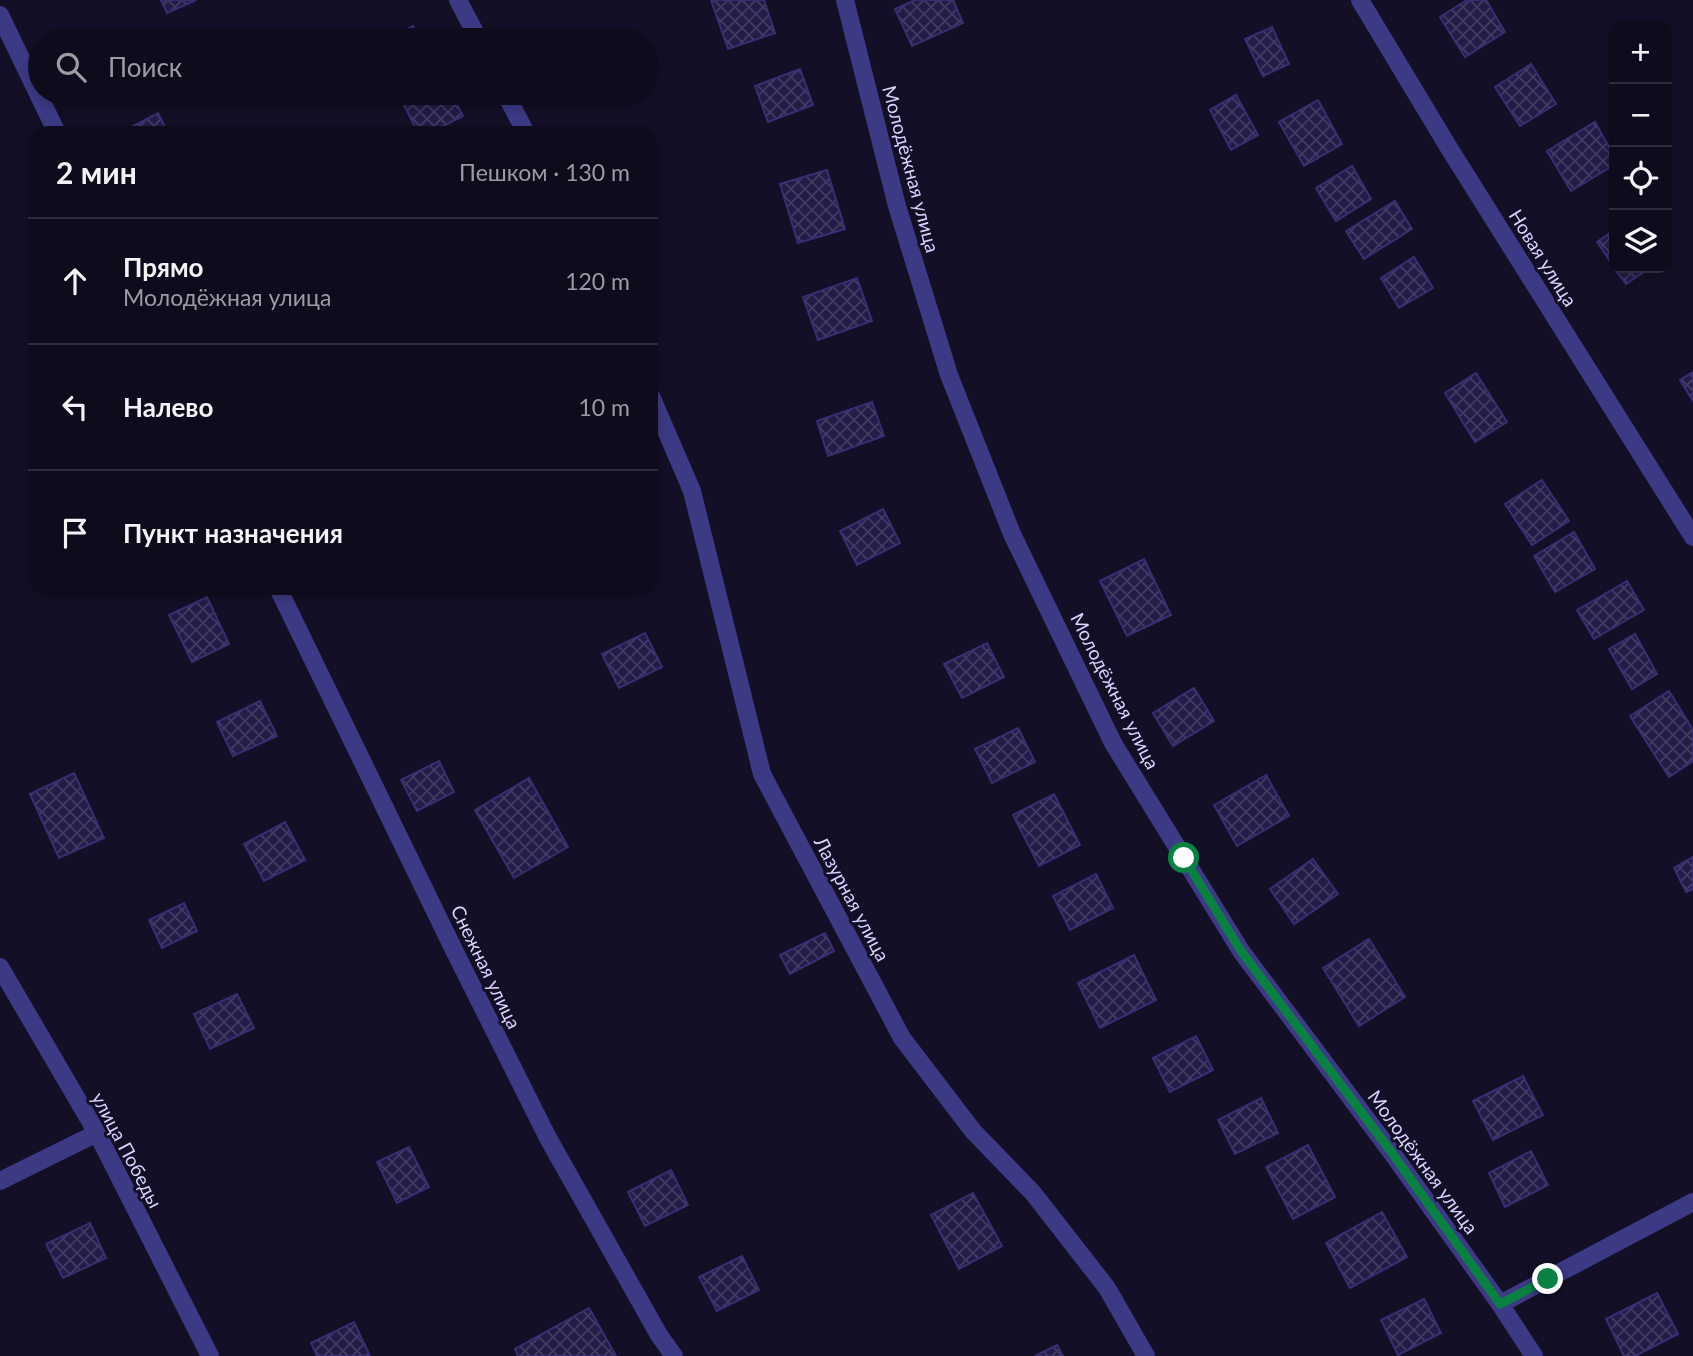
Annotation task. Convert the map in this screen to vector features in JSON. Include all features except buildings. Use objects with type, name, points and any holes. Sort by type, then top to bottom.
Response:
[{"type":"street","points":[[458,0],[473,28]]},
{"type":"street","name":"Молодёжная улица","points":[[845,0],[897,206],[949,374],[1012,534],[1113,743],[1241,951],[1392,1153],[1534,1356]]},
{"type":"street","name":"Новая улица","points":[[1360,0],[1449,148],[1693,537]]},
{"type":"street","points":[[0,15],[28,73]]},
{"type":"street","points":[[43,105],[54,126]]},
{"type":"street","points":[[511,105],[522,126]]},
{"type":"street","name":"Лазурная улица","points":[[658,412],[692,491],[762,774],[902,1038],[973,1131],[1033,1193],[1107,1288],[1146,1356]]},
{"type":"street","name":"Снежная улица","points":[[281,595],[548,1138],[659,1335],[674,1356]]},
{"type":"street","name":"улица Победы","points":[[0,967],[97,1133],[210,1356]]},
{"type":"street","points":[[0,1181],[97,1133]]},
{"type":"street","points":[[1500,1304],[1693,1202]]},
{"type":"route","points":[[1184,858],[1241,951],[1392,1153],[1500,1304],[1548,1279]]}]
